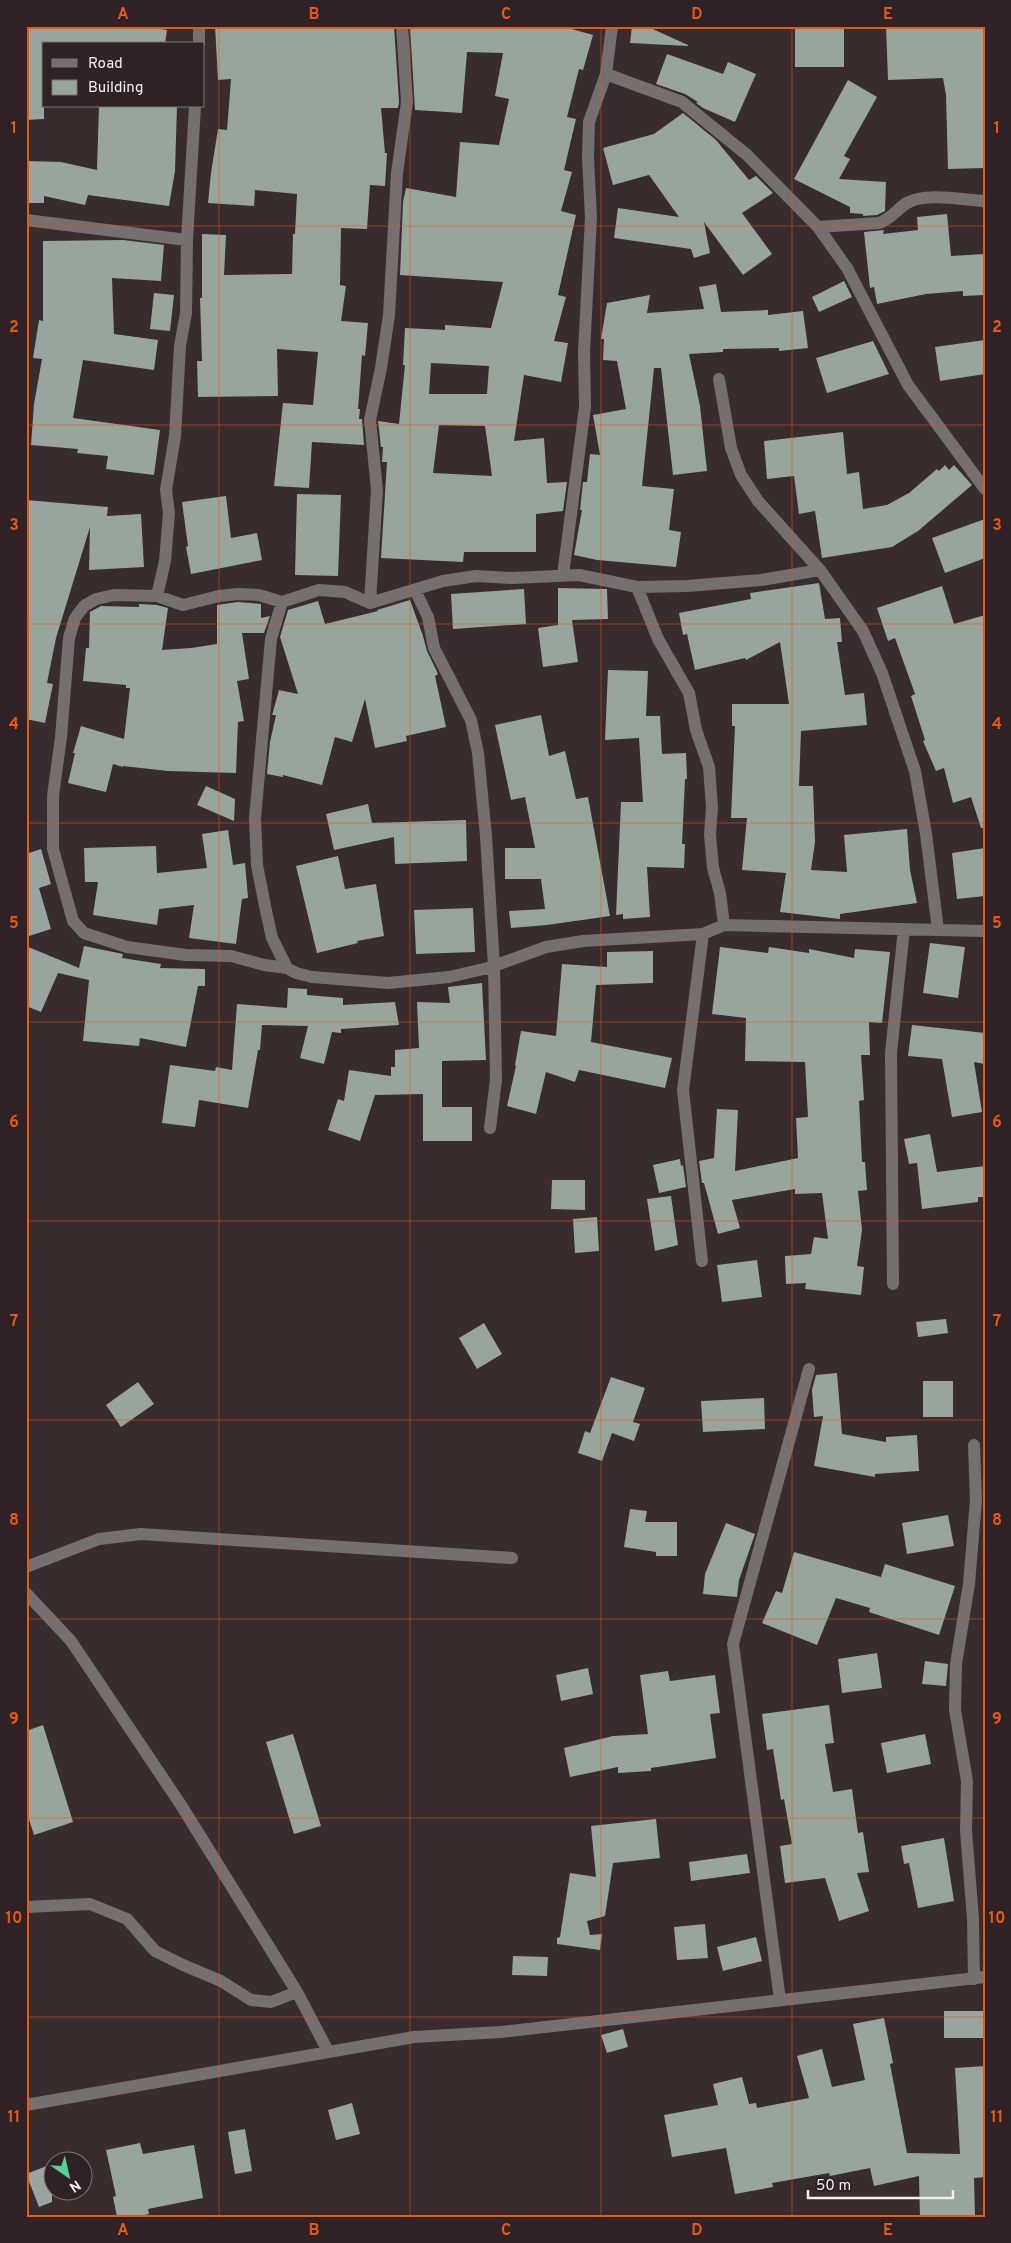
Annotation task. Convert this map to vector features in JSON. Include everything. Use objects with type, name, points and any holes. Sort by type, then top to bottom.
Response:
[{"type":"street","points":[[198,42],[200,26]]},
{"type":"street","points":[[370,603],[377,490],[370,420],[381,368],[389,315],[397,173],[407,102],[402,26]]},
{"type":"street","points":[[563,575],[585,406],[584,352],[592,218],[588,158],[590,122],[606,74],[612,26]]},
{"type":"street","points":[[606,74],[682,102],[747,155],[818,227],[847,268],[908,385],[985,490]]},
{"type":"street","points":[[157,596],[165,561],[169,514],[166,490],[176,436],[180,390],[180,346],[186,313],[186,240],[195,108]]},
{"type":"street","points":[[818,227],[887,221],[909,202],[921,197],[985,201]]},
{"type":"street","points":[[26,220],[186,240]]},
{"type":"street","points":[[719,379],[731,448],[741,475],[758,501],[820,570],[863,631],[882,673],[915,771],[926,834],[938,930]]},
{"type":"street","points":[[820,570],[761,580],[687,586],[637,586],[579,575],[512,578],[476,576],[444,581],[370,603],[345,592],[318,590],[282,602],[259,595],[238,594],[219,596],[182,605],[157,596],[114,595],[96,599],[84,606],[75,618],[68,638],[61,737],[52,796],[53,848],[72,921],[84,933],[127,947],[186,955],[231,956],[287,968],[296,973],[312,977],[388,983],[448,977],[494,966],[546,947],[583,941],[703,934],[724,925],[985,931]]},
{"type":"street","points":[[637,586],[658,639],[689,693],[696,730],[709,767],[712,807],[710,835],[713,868],[720,893],[724,925]]},
{"type":"street","points":[[415,590],[428,617],[434,648],[470,720],[478,753],[486,836],[494,966],[496,1080],[490,1128]]},
{"type":"street","points":[[282,602],[270,639],[255,818],[257,865],[265,906],[272,938],[287,968]]},
{"type":"street","points":[[893,1284],[891,1053],[904,930]]},
{"type":"street","points":[[702,1261],[683,1090],[703,934]]},
{"type":"street","points":[[780,2000],[733,1644],[809,1369]]},
{"type":"street","points":[[26,2105],[414,2037],[500,2032],[979,1978],[966,1831],[967,1781],[956,1710],[956,1664],[969,1584],[976,1500],[974,1444]]},
{"type":"street","points":[[26,1567],[99,1539],[141,1534],[512,1558]]},
{"type":"street","points":[[26,1593],[71,1641],[181,1805],[297,1992],[328,2051]]},
{"type":"street","points":[[26,1907],[90,1904],[127,1919],[155,1951],[221,1981],[251,2000],[272,2002],[297,1992]]},
{"type":"building","points":[[26,26],[145,26],[167,30],[165,42],[42,42],[42,108],[44,108],[44,119],[26,120]]},
{"type":"building","points":[[215,26],[394,26],[399,102],[398,108],[381,108],[385,153],[387,153],[385,186],[370,185],[367,229],[341,228],[340,285],[346,286],[341,321],[368,323],[365,356],[362,355],[358,409],[360,409],[359,419],[362,419],[364,445],[312,442],[309,488],[274,486],[283,403],[313,405],[318,352],[277,349],[278,396],[198,397],[197,361],[202,361],[200,298],[202,298],[202,234],[226,235],[224,275],[292,274],[297,194],[255,190],[254,206],[208,203],[218,129],[227,130],[231,79],[218,80]]},
{"type":"building","points":[[410,26],[561,26],[593,35],[583,70],[579,69],[567,117],[576,119],[564,170],[572,172],[561,211],[576,215],[558,295],[566,297],[554,341],[568,343],[561,382],[524,375],[514,441],[544,438],[547,483],[567,482],[563,511],[536,514],[536,552],[464,552],[463,562],[381,558],[387,462],[382,462],[383,447],[381,447],[378,421],[399,424],[405,365],[403,365],[405,328],[445,330],[445,325],[491,328],[503,282],[400,275],[403,202],[406,188],[456,197],[460,142],[499,145],[509,99],[495,96],[503,53],[467,52],[462,113],[415,110]],"holes":[[[431,363],[489,366],[487,394],[429,394]],[[439,425],[485,426],[492,476],[433,473]]]},
{"type":"building","points":[[632,26],[646,26],[688,46],[630,43]]},
{"type":"building","points":[[795,26],[844,26],[844,67],[795,67]]},
{"type":"building","points":[[886,26],[985,28],[985,168],[948,169],[946,95],[943,78],[888,80]]},
{"type":"building","points":[[667,54],[723,74],[728,62],[756,74],[735,122],[703,108],[696,103],[698,102],[685,94],[656,84]]},
{"type":"building","points":[[848,80],[877,97],[844,156],[850,159],[839,179],[886,182],[885,211],[877,215],[863,216],[863,214],[850,213],[850,207],[794,179]]},
{"type":"building","points":[[99,108],[177,108],[175,171],[169,206],[88,195],[85,205],[44,196],[44,203],[26,203],[26,161],[61,162],[97,170]]},
{"type":"building","points":[[683,113],[716,140],[749,180],[756,176],[773,193],[742,213],[772,254],[743,275],[704,222],[710,253],[694,258],[691,249],[614,238],[618,208],[679,217],[649,175],[613,185],[603,148],[654,134]]},
{"type":"building","points":[[947,214],[951,256],[985,254],[985,295],[963,296],[963,291],[926,294],[877,304],[874,287],[870,288],[864,232],[884,230],[883,234],[918,230],[917,217]]},
{"type":"building","points":[[123,240],[164,245],[161,281],[112,278],[114,334],[158,340],[154,370],[83,360],[73,418],[160,430],[154,475],[106,469],[108,456],[77,453],[78,449],[31,445],[34,404],[42,359],[33,358],[39,320],[43,321],[43,241]]},
{"type":"building","points":[[844,281],[852,297],[819,312],[812,297]]},
{"type":"building","points":[[716,284],[721,312],[768,310],[768,315],[803,311],[808,348],[779,351],[779,348],[723,349],[723,352],[689,354],[700,406],[707,471],[673,475],[661,368],[654,368],[642,486],[674,489],[669,530],[681,532],[676,567],[597,560],[574,555],[582,510],[580,510],[583,482],[587,482],[590,454],[600,455],[593,415],[626,409],[617,361],[603,360],[604,339],[601,339],[607,303],[650,295],[647,313],[704,309],[699,287]]},
{"type":"building","points":[[154,293],[174,295],[170,331],[150,329]]},
{"type":"building","points":[[985,340],[985,374],[940,381],[935,347]]},
{"type":"building","points":[[873,341],[889,374],[827,393],[816,358]]},
{"type":"building","points":[[843,432],[847,474],[859,472],[863,509],[887,505],[909,493],[937,469],[939,471],[945,465],[949,470],[954,465],[972,485],[918,531],[892,547],[822,558],[815,511],[799,514],[794,476],[767,479],[764,441]]},
{"type":"building","points":[[297,494],[341,495],[338,576],[295,575]]},
{"type":"building","points":[[226,496],[231,538],[257,533],[262,560],[191,574],[186,547],[188,546],[182,502]]},
{"type":"building","points":[[26,500],[108,507],[107,516],[141,514],[144,567],[89,570],[90,527],[56,638],[47,683],[53,684],[45,723],[26,719]]},
{"type":"building","points":[[985,519],[985,558],[945,573],[932,538]]},
{"type":"building","points":[[819,583],[825,619],[840,618],[842,642],[837,642],[845,695],[864,693],[867,725],[801,731],[799,786],[813,786],[815,842],[811,870],[847,872],[844,835],[907,829],[910,870],[917,903],[840,914],[840,919],[780,912],[786,873],[742,870],[747,818],[731,818],[735,726],[732,726],[732,704],[789,704],[780,642],[746,660],[745,658],[695,670],[687,634],[683,635],[679,613],[751,599],[750,593]]},
{"type":"building","points":[[942,586],[954,624],[985,615],[985,828],[981,828],[971,797],[953,803],[944,768],[936,771],[923,741],[925,740],[911,696],[915,694],[895,638],[888,641],[877,608]]},
{"type":"building","points":[[558,588],[607,589],[608,619],[572,620],[578,662],[543,667],[538,628],[558,625]]},
{"type":"building","points":[[524,589],[526,624],[453,629],[451,594]]},
{"type":"building","points":[[410,600],[427,651],[438,674],[435,676],[446,727],[406,736],[407,741],[375,748],[365,699],[352,742],[335,737],[322,785],[283,775],[283,777],[267,774],[270,742],[276,715],[272,715],[279,690],[298,694],[280,637],[288,610],[318,601],[325,624],[378,611]]},
{"type":"building","points":[[238,602],[261,604],[261,618],[270,616],[264,633],[242,633],[249,679],[237,681],[244,721],[238,722],[236,773],[168,771],[123,767],[113,764],[106,792],[68,783],[75,753],[73,753],[81,726],[124,739],[130,688],[126,688],[126,685],[83,681],[86,648],[89,648],[90,612],[101,606],[139,607],[139,604],[168,608],[162,650],[217,644],[217,605]]},
{"type":"building","points":[[608,670],[648,671],[646,716],[660,716],[662,754],[686,753],[687,779],[685,779],[682,844],[685,844],[684,868],[647,867],[650,917],[623,919],[623,914],[616,915],[621,802],[643,802],[639,738],[605,740]]},
{"type":"building","points":[[541,715],[549,756],[565,751],[576,799],[588,797],[610,916],[511,928],[509,911],[545,909],[541,879],[505,879],[505,848],[535,848],[525,797],[511,800],[495,725]]},
{"type":"building","points":[[206,786],[235,799],[234,821],[197,805]]},
{"type":"building","points":[[368,804],[372,823],[466,820],[467,861],[395,864],[394,837],[334,850],[326,814]]},
{"type":"building","points":[[228,830],[233,865],[245,863],[248,898],[242,899],[236,944],[189,938],[194,905],[159,909],[157,925],[93,915],[98,882],[85,882],[84,848],[156,846],[157,873],[207,868],[202,834]]},
{"type":"building","points":[[985,848],[985,896],[957,899],[952,853]]},
{"type":"building","points":[[41,849],[51,884],[39,888],[51,929],[26,937],[26,854]]},
{"type":"building","points":[[338,856],[345,889],[376,884],[384,936],[357,941],[358,943],[317,953],[296,866]]},
{"type":"building","points":[[473,908],[475,952],[416,954],[414,910]]},
{"type":"building","points":[[930,943],[965,947],[958,998],[923,993]]},
{"type":"building","points":[[26,946],[79,968],[84,946],[123,954],[122,958],[161,964],[160,968],[205,969],[205,986],[198,986],[186,1047],[140,1038],[139,1046],[83,1041],[89,980],[58,973],[41,1012],[26,1006]]},
{"type":"building","points":[[720,947],[768,953],[769,947],[809,953],[809,949],[854,958],[855,949],[890,952],[882,1023],[869,1022],[870,1055],[861,1055],[864,1100],[859,1101],[862,1162],[865,1162],[867,1190],[858,1191],[862,1230],[857,1266],[864,1267],[861,1295],[805,1289],[806,1283],[786,1284],[785,1256],[811,1254],[814,1237],[828,1239],[822,1193],[795,1194],[795,1189],[732,1200],[740,1228],[718,1234],[704,1183],[702,1183],[699,1161],[714,1158],[717,1109],[738,1110],[735,1171],[798,1158],[796,1118],[808,1117],[805,1062],[745,1061],[746,1018],[712,1014]]},
{"type":"building","points":[[653,951],[653,983],[596,985],[591,1042],[672,1058],[665,1088],[579,1070],[575,1082],[546,1072],[536,1114],[507,1106],[516,1066],[521,1031],[556,1036],[562,964],[607,967],[607,952]]},
{"type":"building","points":[[482,983],[486,1060],[442,1061],[442,1107],[472,1107],[472,1141],[423,1141],[423,1094],[375,1095],[360,1141],[328,1130],[338,1099],[344,1101],[349,1070],[391,1076],[391,1067],[395,1067],[395,1050],[419,1048],[417,1002],[450,1003],[448,987]]},
{"type":"building","points":[[288,988],[307,989],[307,995],[343,998],[343,1005],[395,1002],[399,1025],[341,1029],[341,1033],[332,1032],[324,1064],[300,1058],[308,1026],[262,1025],[260,1050],[258,1050],[248,1108],[199,1100],[195,1127],[162,1123],[170,1065],[215,1071],[216,1067],[232,1070],[237,1004],[287,1008]]},
{"type":"building","points":[[912,1025],[985,1033],[985,1064],[974,1062],[982,1112],[952,1117],[942,1059],[908,1056]]},
{"type":"building","points":[[930,1134],[937,1172],[985,1166],[985,1197],[978,1197],[978,1202],[922,1209],[917,1163],[909,1164],[904,1139]]},
{"type":"building","points":[[680,1159],[681,1166],[683,1165],[686,1187],[659,1193],[653,1165]]},
{"type":"building","points":[[552,1180],[585,1180],[585,1210],[551,1209]]},
{"type":"building","points":[[671,1196],[678,1245],[655,1251],[647,1199]]},
{"type":"building","points":[[597,1217],[599,1251],[575,1253],[573,1219]]},
{"type":"building","points":[[757,1260],[762,1297],[722,1302],[717,1265]]},
{"type":"building","points":[[946,1319],[948,1333],[918,1337],[916,1322]]},
{"type":"building","points":[[484,1323],[502,1354],[477,1369],[459,1338]]},
{"type":"building","points":[[837,1373],[842,1434],[886,1442],[886,1437],[917,1435],[919,1471],[875,1474],[875,1477],[814,1466],[823,1416],[814,1417],[812,1390],[816,1375]]},
{"type":"building","points":[[611,1377],[645,1388],[633,1422],[640,1424],[634,1441],[612,1433],[602,1461],[578,1453],[585,1431],[590,1433]]},
{"type":"building","points":[[923,1381],[953,1381],[953,1417],[923,1417]]},
{"type":"building","points":[[138,1382],[154,1404],[121,1427],[106,1405]]},
{"type":"building","points":[[764,1398],[765,1429],[703,1432],[701,1401]]},
{"type":"building","points":[[630,1509],[647,1511],[645,1522],[677,1522],[677,1556],[656,1556],[656,1552],[624,1547]]},
{"type":"building","points":[[948,1515],[954,1546],[907,1554],[902,1523]]},
{"type":"building","points":[[726,1523],[755,1534],[739,1580],[737,1597],[703,1594],[705,1574]]},
{"type":"building","points":[[794,1552],[881,1577],[885,1564],[955,1586],[939,1635],[869,1612],[870,1608],[836,1598],[817,1645],[762,1623],[776,1591],[782,1593]]},
{"type":"building","points":[[877,1653],[882,1688],[842,1693],[838,1659]]},
{"type":"building","points":[[925,1661],[948,1664],[946,1686],[922,1684]]},
{"type":"building","points":[[588,1668],[593,1694],[561,1701],[556,1675]]},
{"type":"building","points":[[668,1671],[670,1681],[715,1675],[720,1713],[710,1714],[716,1758],[651,1768],[651,1771],[618,1773],[618,1767],[570,1777],[564,1748],[613,1736],[648,1734],[640,1675]]},
{"type":"building","points":[[829,1705],[834,1743],[825,1744],[833,1792],[852,1789],[858,1833],[863,1832],[869,1872],[857,1873],[869,1911],[839,1921],[825,1878],[785,1883],[780,1846],[792,1844],[784,1799],[781,1800],[773,1749],[767,1750],[762,1714]]},
{"type":"building","points":[[43,1725],[73,1822],[34,1835],[26,1810],[26,1731]]},
{"type":"building","points":[[293,1734],[321,1826],[294,1834],[266,1742]]},
{"type":"building","points":[[925,1734],[931,1764],[887,1773],[881,1743]]},
{"type":"building","points":[[656,1819],[660,1858],[613,1863],[605,1916],[587,1921],[590,1935],[602,1934],[600,1950],[557,1944],[557,1938],[560,1937],[570,1873],[596,1877],[591,1826]]},
{"type":"building","points":[[944,1838],[954,1901],[918,1908],[909,1863],[904,1864],[901,1846]]},
{"type":"building","points":[[747,1854],[750,1873],[691,1881],[689,1862]]},
{"type":"building","points":[[705,1924],[708,1958],[677,1960],[674,1927]]},
{"type":"building","points":[[756,1937],[762,1961],[723,1971],[717,1947]]},
{"type":"building","points":[[513,1956],[548,1957],[547,1976],[512,1975]]},
{"type":"building","points":[[944,2011],[985,2011],[985,2038],[944,2038]]},
{"type":"building","points":[[884,2018],[893,2063],[890,2064],[907,2153],[960,2154],[955,2068],[985,2066],[985,2177],[974,2178],[975,2217],[920,2217],[919,2176],[874,2186],[870,2168],[830,2176],[829,2173],[772,2183],[773,2187],[735,2194],[726,2148],[672,2157],[664,2115],[718,2105],[713,2084],[742,2077],[749,2104],[756,2103],[757,2108],[809,2098],[797,2056],[822,2049],[832,2087],[865,2080],[853,2024]]},
{"type":"building","points":[[623,2029],[628,2047],[607,2053],[601,2035]]},
{"type":"building","points":[[352,2103],[360,2134],[336,2140],[328,2110]]},
{"type":"building","points":[[245,2129],[252,2171],[235,2174],[228,2132]]},
{"type":"building","points":[[140,2143],[143,2154],[194,2145],[203,2198],[148,2209],[149,2214],[137,2217],[117,2217],[113,2197],[116,2196],[106,2150]]},
{"type":"building","points":[[42,2168],[42,2200],[52,2200],[52,2202],[39,2207],[26,2174]]}]
